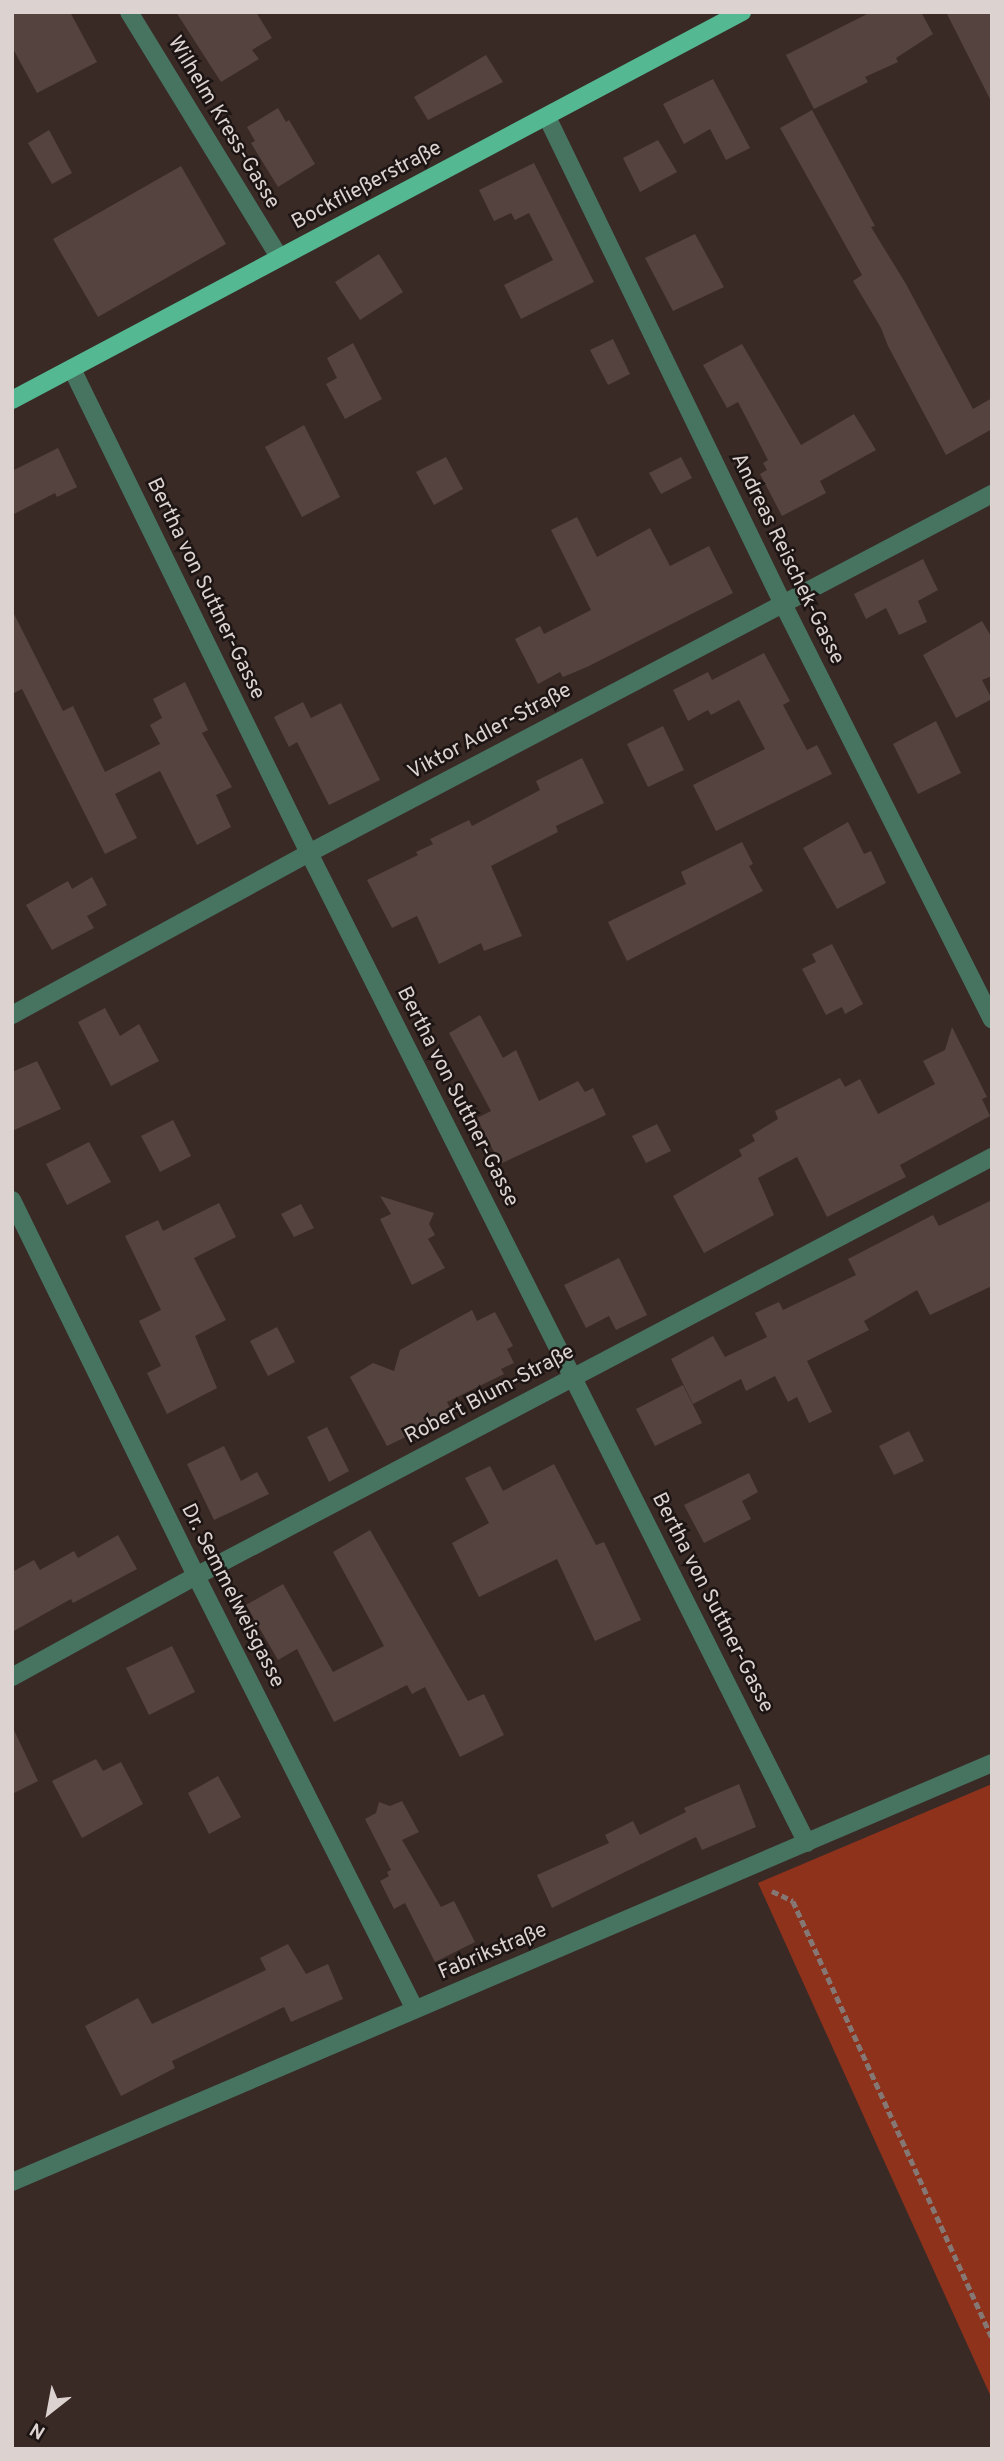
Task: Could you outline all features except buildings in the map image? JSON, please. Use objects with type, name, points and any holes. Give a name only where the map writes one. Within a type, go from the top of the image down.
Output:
[{"type":"main road","name":"Bockfließerstraße","points":[[12,400],[742,12]]},
{"type":"street","name":"Wilhelm Kress-Gasse","points":[[129,12],[279,257]]},
{"type":"street","name":"Andreas Reischek-Gasse","points":[[547,117],[783,604],[992,1019]]},
{"type":"street","name":"Bertha von Suttner-Gasse","points":[[72,369],[309,853],[807,1843]]},
{"type":"street","name":"Viktor Adler-Straße","points":[[12,1015],[309,853],[992,494]]},
{"type":"street","name":"Robert Blum-Straße","points":[[12,1677],[196,1576],[992,1157]]},
{"type":"street","name":"Dr. Semmelweisgasse","points":[[12,1200],[196,1576],[415,2009]]},
{"type":"street","name":"Fabrikstraße","points":[[12,2182],[992,1763]]},
{"type":"path","points":[[772,1891],[793,1901],[992,2337]]},
{"type":"shaded area","points":[[992,1784],[992,2399],[758,1883]]}]
